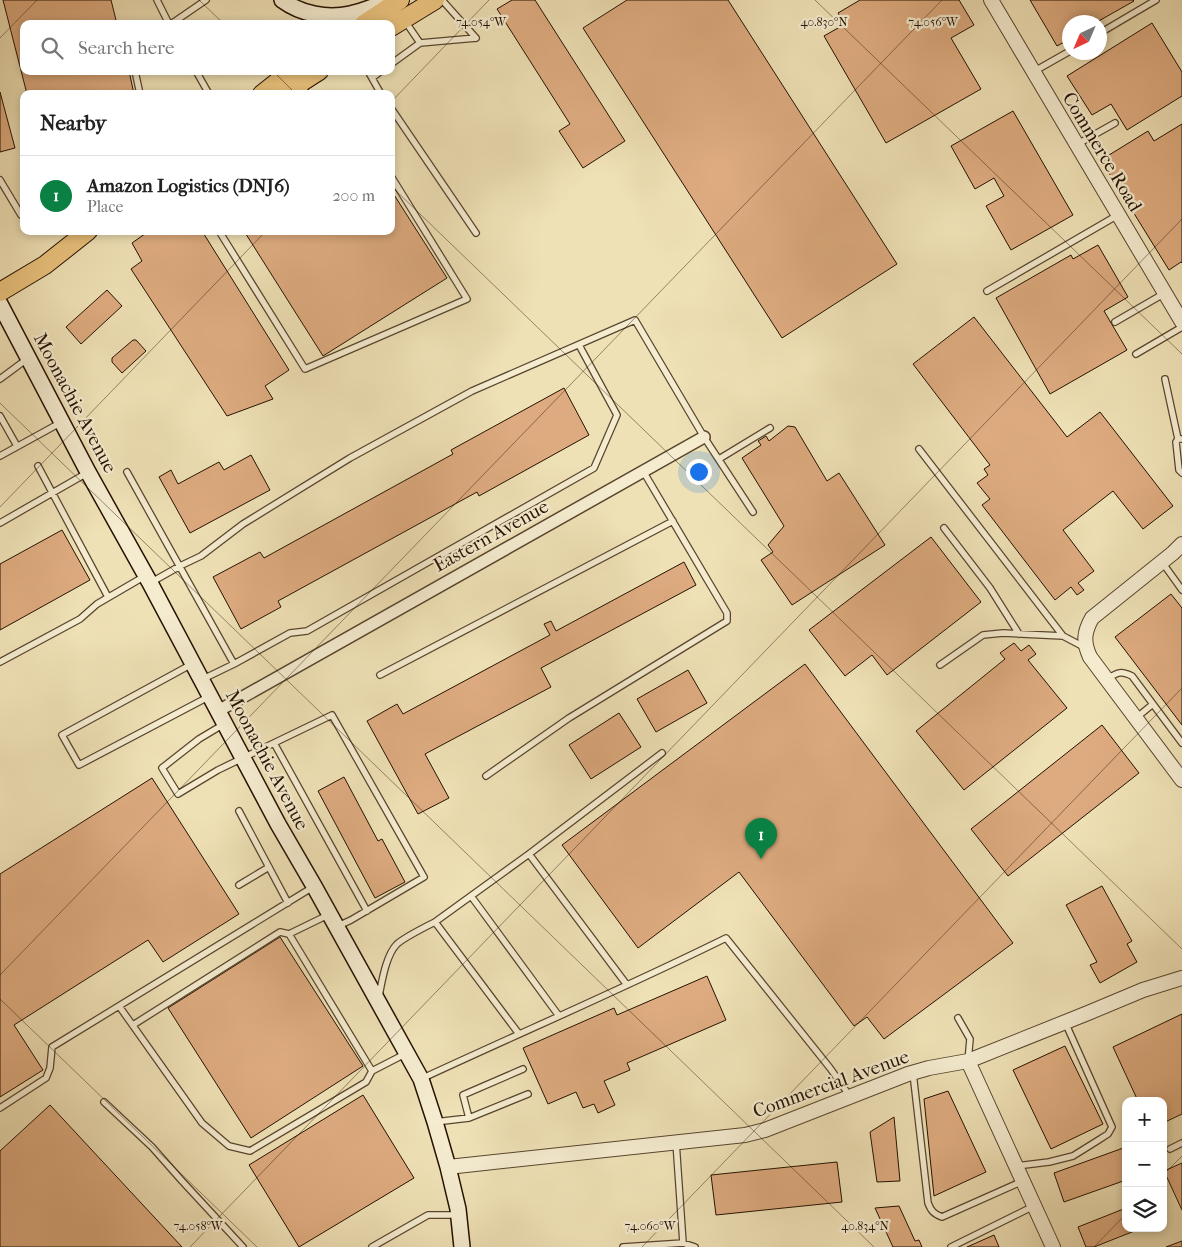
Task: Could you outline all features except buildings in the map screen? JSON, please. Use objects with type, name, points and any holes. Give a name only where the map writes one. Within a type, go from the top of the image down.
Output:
[{"type":"main road","points":[[282,0],[300,10],[316,15],[333,16],[351,14],[391,0]]},
{"type":"main road","points":[[370,20],[400,0]]},
{"type":"main road","points":[[397,23],[435,0]]},
{"type":"main road","points":[[275,90],[299,83],[313,75]]},
{"type":"main road","points":[[0,292],[45,265],[83,235]]},
{"type":"main road","name":"Moonachie Avenue","points":[[0,304],[242,758],[421,1079],[448,1167],[458,1215],[462,1247]]},
{"type":"street","name":"Commerce Road","points":[[990,0],[1181,320]]},
{"type":"street","name":"Eastern Avenue","points":[[221,717],[704,437]]},
{"type":"street","points":[[1181,776],[1090,657],[1086,648],[1085,636],[1092,618],[1182,544]]},
{"type":"street","name":"Commercial Avenue","points":[[448,1167],[745,1135],[765,1130],[913,1073],[968,1061],[1143,990],[1182,978]]},
{"type":"street","points":[[968,1061],[1053,1247]]},
{"type":"lane","points":[[157,0],[168,20]]},
{"type":"lane","points":[[176,20],[206,0]]},
{"type":"lane","points":[[395,61],[420,43],[476,38],[442,0]]},
{"type":"lane","points":[[1107,29],[1156,0]]},
{"type":"lane","points":[[397,23],[420,43]]},
{"type":"lane","points":[[1033,72],[1062,55]]},
{"type":"lane","points":[[136,75],[139,90]]},
{"type":"lane","points":[[198,75],[207,90]]},
{"type":"lane","points":[[370,75],[379,90]]},
{"type":"lane","points":[[372,78],[376,75]]},
{"type":"lane","points":[[395,114],[476,233]]},
{"type":"lane","points":[[1076,145],[1115,123]]},
{"type":"lane","points":[[0,180],[20,213]]},
{"type":"lane","points":[[221,235],[305,369],[467,299],[395,182]]},
{"type":"lane","points":[[987,291],[1118,215]]},
{"type":"lane","points":[[1115,322],[1165,293]]},
{"type":"lane","points":[[0,662],[80,619],[108,597],[201,556],[243,524],[350,458],[472,392],[635,320],[704,437],[753,512]]},
{"type":"lane","points":[[1136,354],[1181,320]]},
{"type":"lane","points":[[201,680],[290,633],[307,631],[594,468],[617,415],[580,344]]},
{"type":"lane","points":[[0,379],[29,358]]},
{"type":"lane","points":[[1165,379],[1180,439],[1176,442],[1179,470],[1182,473]]},
{"type":"lane","points":[[0,416],[18,446]]},
{"type":"lane","points":[[0,456],[62,422]]},
{"type":"lane","points":[[719,459],[770,428]]},
{"type":"lane","points":[[920,449],[1063,636]]},
{"type":"lane","points":[[38,466],[108,597]]},
{"type":"lane","points":[[486,776],[569,718],[728,621],[727,613],[643,471]]},
{"type":"lane","points":[[0,523],[88,472]]},
{"type":"lane","points":[[127,472],[234,664]]},
{"type":"lane","points":[[380,675],[673,521]]},
{"type":"lane","points":[[944,528],[990,588],[1019,634]]},
{"type":"lane","points":[[1162,562],[1182,590]]},
{"type":"lane","points":[[940,665],[983,635],[1003,632],[1063,636],[1086,648]]},
{"type":"lane","points":[[192,664],[62,735],[79,765],[210,696]]},
{"type":"lane","points":[[1107,679],[1118,672],[1124,672],[1132,676],[1182,743]]},
{"type":"lane","points":[[1136,718],[1153,704]]},
{"type":"lane","points":[[133,1026],[280,932],[289,934],[367,911],[424,877],[332,715],[218,770],[178,794],[162,768],[199,739],[221,717]]},
{"type":"lane","points":[[274,743],[367,911]]},
{"type":"lane","points":[[378,1000],[387,962],[393,949],[398,944],[435,922],[471,896],[662,753]]},
{"type":"lane","points":[[239,810],[288,903]]},
{"type":"lane","points":[[529,854],[627,986]]},
{"type":"lane","points":[[239,886],[269,867]]},
{"type":"lane","points":[[0,1108],[46,1078],[50,1068],[52,1047],[314,886]]},
{"type":"lane","points":[[471,896],[558,1016]]},
{"type":"lane","points":[[435,922],[519,1034]]},
{"type":"lane","points":[[289,934],[372,1071]]},
{"type":"lane","points":[[421,1079],[627,986],[726,938],[824,1060],[850,1097]]},
{"type":"lane","points":[[119,1006],[202,1123],[229,1146],[250,1151],[366,1082],[372,1071],[406,1054]]},
{"type":"lane","points":[[958,1018],[970,1039],[968,1061]]},
{"type":"lane","points":[[1016,1166],[1049,1162],[1073,1156],[1108,1134],[1112,1127],[1065,1022]]},
{"type":"lane","points":[[469,1118],[463,1095],[523,1069]]},
{"type":"lane","points":[[913,1073],[930,1210],[942,1217],[1023,1181]]},
{"type":"lane","points":[[435,1122],[469,1118],[528,1094]]},
{"type":"lane","points":[[104,1102],[152,1147],[243,1247]]},
{"type":"lane","points":[[676,1142],[683,1244]]},
{"type":"lane","points":[[1170,1149],[1182,1144]]},
{"type":"lane","points":[[951,1247],[1034,1206]]},
{"type":"lane","points":[[372,1247],[428,1215],[458,1215]]},
{"type":"lane","points":[[623,1247],[683,1244],[695,1247]]},
{"type":"place","name":"Amazon Logistics (DNJ6)","points":[[761,859]]}]
